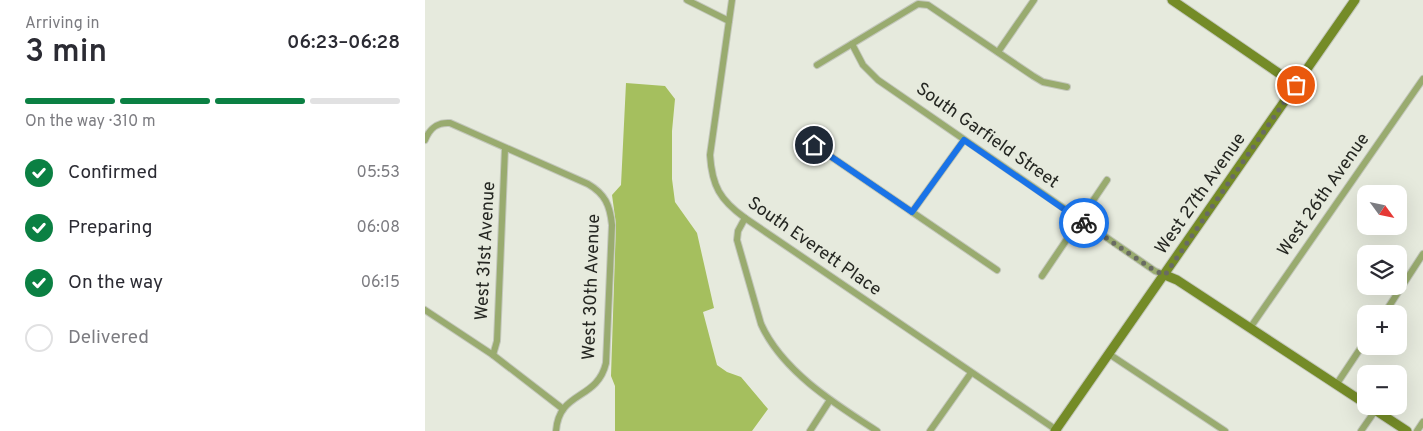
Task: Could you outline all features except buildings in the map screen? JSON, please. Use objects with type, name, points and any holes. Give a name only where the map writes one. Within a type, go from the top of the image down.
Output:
[{"type":"main road","points":[[1172,0],[1296,85]]},
{"type":"main road","name":"West 27th Avenue","points":[[1056,431],[1355,0]]},
{"type":"main road","name":"South Garfield Street","points":[[1165,275],[1177,280],[1357,399]]},
{"type":"main road","name":"South Garfield Street","points":[[1382,415],[1407,431]]},
{"type":"street","points":[[687,0],[729,21]]},
{"type":"street","name":"South Everett Place","points":[[733,0],[710,155],[716,188],[729,207],[1056,431]]},
{"type":"street","points":[[998,52],[1034,0]]},
{"type":"street","points":[[817,65],[917,4],[922,4],[928,5],[1043,82],[1067,88]]},
{"type":"street","name":"South Garfield Street","points":[[852,44],[863,65],[878,80],[1155,271],[1165,275]]},
{"type":"street","name":"West 26th Avenue","points":[[1250,328],[1423,78]]},
{"type":"street","points":[[425,140],[434,126],[450,123],[505,148]]},
{"type":"street","points":[[912,212],[964,140]]},
{"type":"street","points":[[814,145],[997,270]]},
{"type":"street","name":"West 30th Avenue","points":[[505,148],[596,189],[607,200],[611,211],[612,225],[604,371],[596,384],[569,402],[563,409]]},
{"type":"street","name":"West 31st Avenue","points":[[493,355],[497,341],[505,148]]},
{"type":"street","points":[[1042,276],[1107,180]]},
{"type":"street","points":[[745,218],[738,231],[737,240],[761,324],[767,336],[797,371],[830,400],[877,431]]},
{"type":"street","points":[[1390,305],[1423,254]]},
{"type":"street","points":[[425,310],[493,355],[563,409],[557,420],[556,431]]},
{"type":"street","points":[[1109,354],[1225,431]]},
{"type":"street","points":[[1336,385],[1357,354]]},
{"type":"street","points":[[931,431],[971,373]]},
{"type":"street","points":[[810,431],[830,400]]},
{"type":"street","points":[[1361,431],[1367,415]]},
{"type":"street","points":[[1417,431],[1423,422]]},
{"type":"green space","points":[[626,83],[665,86],[675,99],[672,131],[672,179],[675,202],[697,233],[714,308],[703,312],[717,365],[727,372],[741,377],[768,409],[752,431],[615,431],[615,386],[611,376],[616,224],[612,195],[621,185]]},
{"type":"way so far","points":[[1084,223],[1155,271],[1165,275],[1296,85]]},
{"type":"route","points":[[814,145],[912,212],[964,140],[1084,223]]}]
